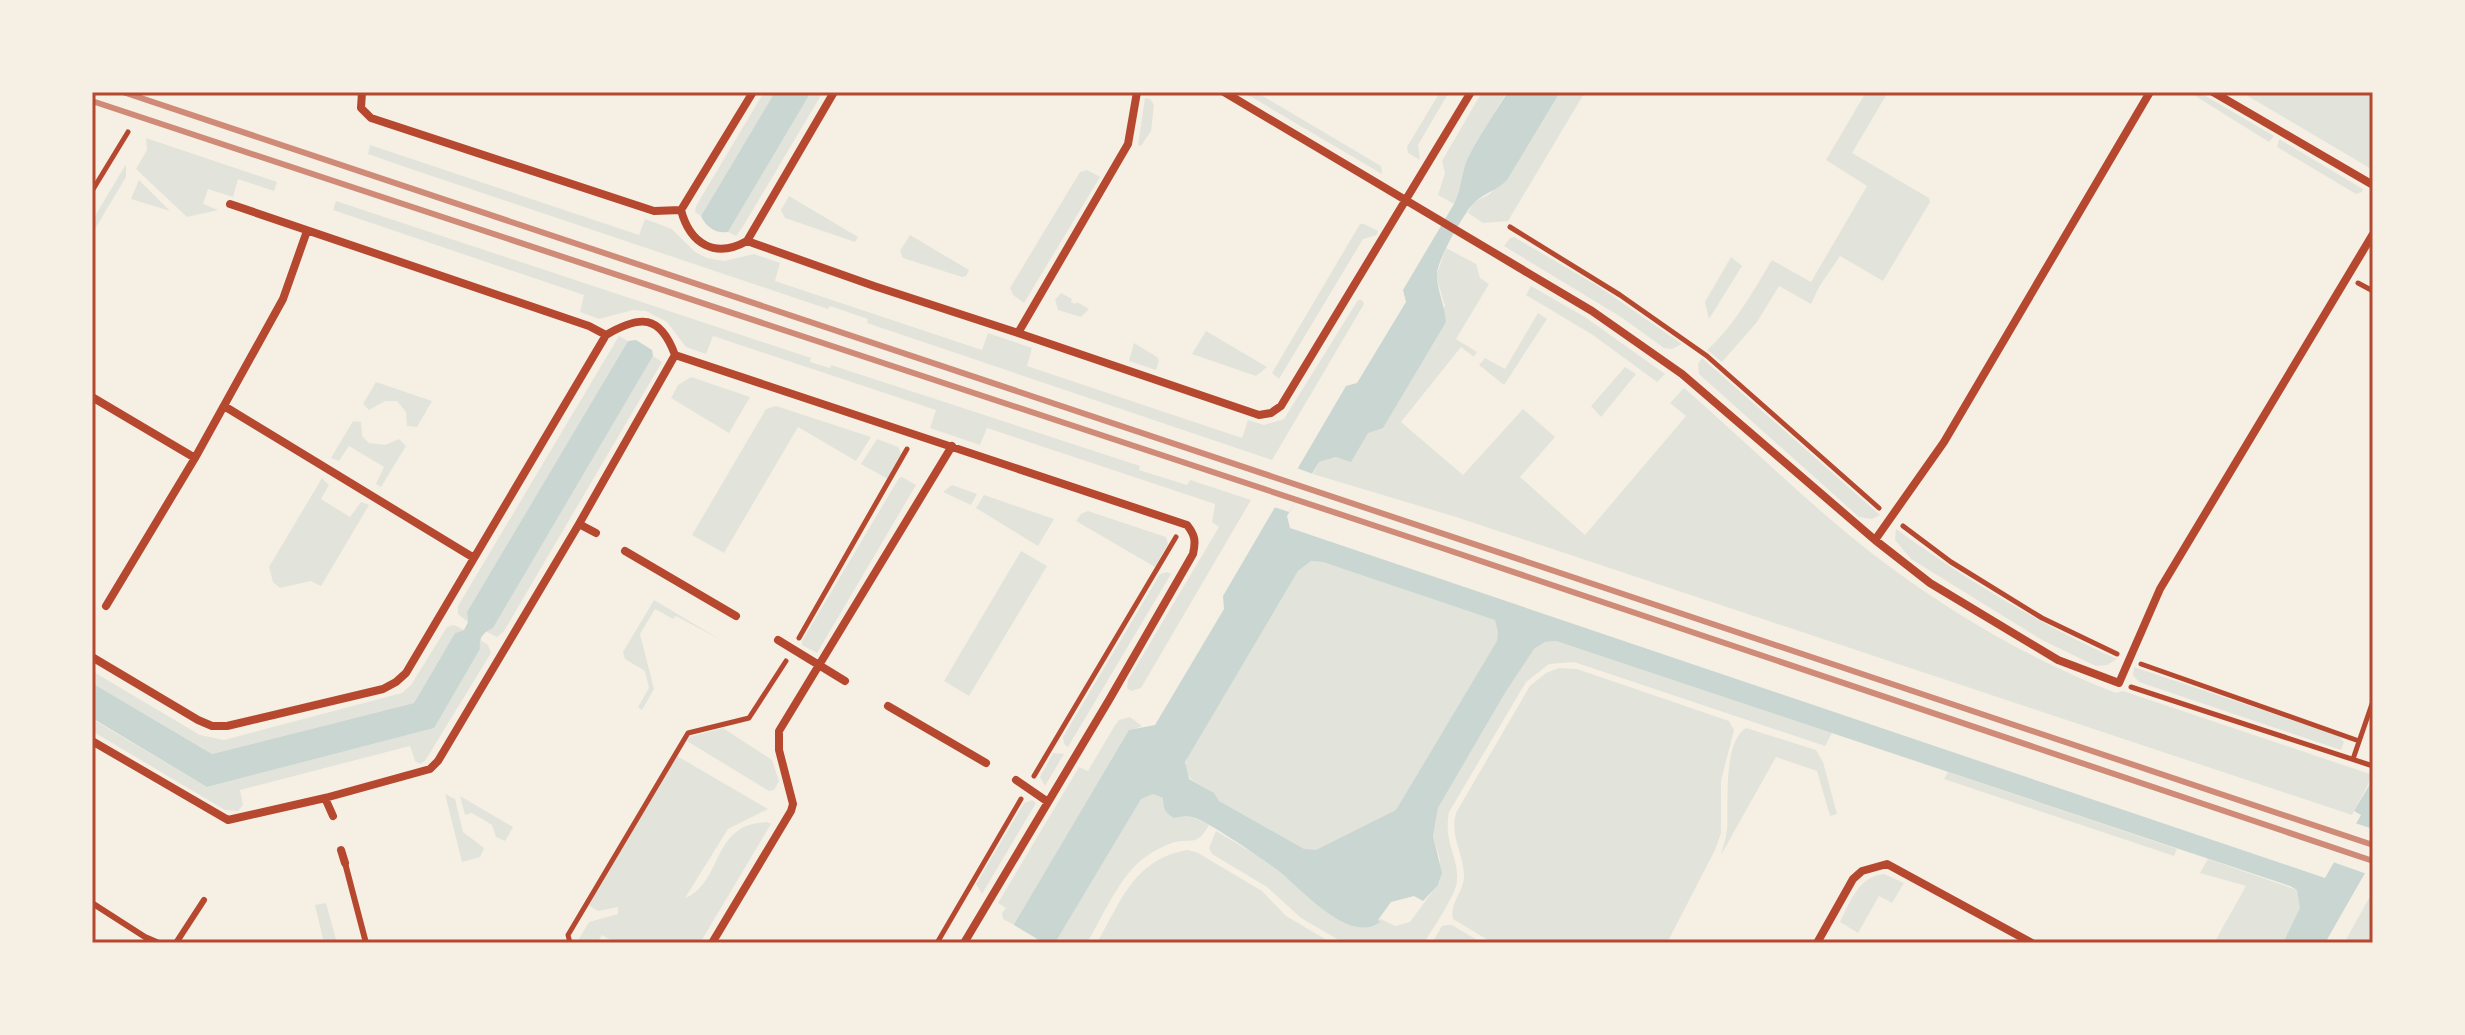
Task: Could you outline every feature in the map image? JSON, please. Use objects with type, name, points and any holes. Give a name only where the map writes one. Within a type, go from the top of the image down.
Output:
[{"type":"street","points":[[362,92],[361,108],[371,118],[654,211],[681,210]]},
{"type":"street","points":[[753,92],[681,210],[685,224],[701,243],[724,250],[747,241],[834,92]]},
{"type":"street","points":[[1018,333],[1128,144],[1137,92]]},
{"type":"street","points":[[1224,92],[1592,311],[1674,368],[1875,540],[1930,583],[2058,660],[2119,683],[2160,589],[2191,534],[2373,234]]},
{"type":"street","points":[[747,241],[1259,415],[1271,413],[1281,406],[1471,92]]},
{"type":"street","points":[[1875,540],[1944,442],[2150,92]]},
{"type":"street","points":[[2213,92],[2373,185]]},
{"type":"street","points":[[230,204],[589,326],[606,335]]},
{"type":"street","points":[[106,606],[195,458],[283,299],[307,231]]},
{"type":"street","points":[[92,657],[212,726],[227,726],[383,689],[396,682],[406,673],[606,335],[628,323],[645,322],[663,331],[675,355],[1185,525],[1193,532],[1196,542],[1193,554],[964,943]]},
{"type":"street","points":[[92,741],[228,820],[424,772],[438,761],[675,355]]},
{"type":"street","points":[[92,397],[195,458]]},
{"type":"street","points":[[224,406],[474,558]]},
{"type":"street","points":[[712,943],[791,811],[793,804],[777,741],[779,731],[952,446]]},
{"type":"street","points":[[579,524],[596,533]]},
{"type":"street","points":[[625,551],[736,616]]},
{"type":"street","points":[[778,640],[845,681]]},
{"type":"street","points":[[888,706],[986,763]]},
{"type":"street","points":[[1016,780],[1048,802]]},
{"type":"street","points":[[325,798],[333,816]]},
{"type":"street","points":[[341,850],[345,863]]},
{"type":"street","points":[[1817,943],[1853,879],[1875,865],[1887,864],[2032,943]]},
{"type":"lane","points":[[345,863],[366,943]]},
{"type":"lane","points":[[176,943],[204,900]]},
{"type":"lane","points":[[92,903],[143,940],[159,943]]},
{"type":"path","points":[[92,191],[128,132]]},
{"type":"path","points":[[1510,227],[1630,302],[1707,356],[1890,518],[1951,562],[2042,618],[2129,660],[2359,741]]},
{"type":"path","points":[[570,943],[568,935],[688,733],[749,718],[793,649],[916,434]]},
{"type":"path","points":[[937,943],[1185,525]]},
{"type":"path","points":[[2119,683],[2373,766]]},
{"type":"path","points":[[2353,759],[2373,701]]},
{"type":"shaded area","points":[[764,92],[775,92],[701,216],[695,212],[696,206]]},
{"type":"shaded area","points":[[775,92],[811,92],[728,232],[716,231],[701,216]]},
{"type":"shaded area","points":[[811,92],[823,92],[742,228],[736,236],[728,232]]},
{"type":"shaded area","points":[[1243,92],[1256,92],[1381,166],[1382,174]]},
{"type":"shaded area","points":[[1440,92],[1449,92],[1418,145],[1420,160],[1408,153],[1407,147]]},
{"type":"shaded area","points":[[1482,92],[1507,92],[1467,161],[1454,204],[1438,195],[1445,173],[1442,161]]},
{"type":"shaded area","points":[[1508,92],[1560,92],[1507,180],[1476,201],[1453,235],[1437,273],[1446,322],[1383,428],[1368,433],[1351,462],[1336,457],[1319,462],[1287,516],[1290,528],[2325,878],[2361,815],[2354,811],[2373,779],[2373,859],[2325,943],[2283,943],[2300,908],[2297,890],[2290,886],[1556,641],[1545,642],[1534,649],[1438,808],[1433,836],[1442,873],[1438,885],[1423,901],[1414,896],[1391,902],[1378,920],[1380,922],[1368,927],[1354,926],[1325,911],[1276,869],[1222,832],[1192,817],[1174,818],[1165,810],[1163,798],[1153,794],[1141,799],[1055,943],[1003,943],[1129,730],[1155,725],[1224,609],[1223,596],[1346,386],[1357,383],[1406,302],[1403,290],[1454,204],[1467,160]],"holes":[[[1311,561],[1323,562],[1495,620],[1498,632],[1497,641],[1396,810],[1316,850],[1304,849],[1219,801],[1214,793],[1189,779],[1185,762],[1298,571]]]},
{"type":"shaded area","points":[[1559,92],[1585,92],[1508,221],[1483,223],[1468,213],[1474,202],[1490,194]]},
{"type":"shaded area","points":[[1866,92],[1888,92],[1852,153],[1929,198],[1930,202],[1883,281],[1840,256],[1811,304],[1779,286],[1757,322],[1722,362],[1707,350],[1735,319],[1772,260],[1811,282],[1867,186],[1826,160]]},
{"type":"shaded area","points":[[2189,92],[2199,92],[2274,136],[2269,142]]},
{"type":"shaded area","points":[[2241,92],[2373,92],[2373,170]]},
{"type":"shaded area","points":[[1145,98],[1154,105],[1151,131],[1141,146],[1138,145]]},
{"type":"shaded area","points":[[146,138],[277,182],[274,191],[238,179],[233,197],[208,189],[203,204],[218,210],[187,217],[136,169],[147,150]]},
{"type":"shaded area","points":[[2279,139],[2363,189],[2362,192],[2356,194],[2277,147]]},
{"type":"shaded area","points":[[370,145],[639,235],[645,219],[672,229],[695,252],[707,258],[724,261],[754,254],[780,263],[775,281],[982,350],[988,333],[1032,348],[1027,366],[1242,438],[1248,420],[1264,425],[1284,419],[1358,300],[1364,304],[1272,460],[867,323],[868,319],[830,306],[828,309],[408,168],[368,154]]},
{"type":"shaded area","points":[[126,164],[126,177],[92,234],[92,221]]},
{"type":"shaded area","points":[[1087,170],[1100,177],[1024,303],[1013,295],[1010,288],[1080,172]]},
{"type":"shaded area","points":[[139,180],[170,211],[131,199]]},
{"type":"shaded area","points":[[789,196],[858,237],[855,242],[785,218],[781,210]]},
{"type":"shaded area","points":[[336,201],[811,358],[810,362],[830,368],[831,365],[1140,466],[1139,470],[1187,485],[1190,480],[1251,500],[1141,688],[1131,691],[1127,688],[1128,680],[1219,527],[1212,522],[1215,504],[987,428],[980,445],[930,428],[936,410],[713,336],[706,354],[686,347],[667,322],[646,311],[633,310],[599,319],[580,312],[584,295],[333,210]]},
{"type":"shaded area","points":[[1360,224],[1378,231],[1377,235],[1363,239],[1279,379],[1272,373]]},
{"type":"shaded area","points":[[910,235],[969,270],[966,276],[903,258],[900,251]]},
{"type":"shaded area","points":[[1514,237],[1598,286],[1682,344],[1672,349],[1664,348],[1621,317],[1504,246]]},
{"type":"shaded area","points":[[1446,248],[1476,264],[1480,278],[1489,284],[1456,339],[1477,352],[1474,357],[1461,347],[1401,422],[1463,475],[1523,409],[1555,437],[1520,477],[1585,535],[1686,416],[1670,403],[1684,388],[1856,541],[1937,600],[1995,635],[2116,693],[2123,691],[2373,775],[2352,815],[1456,517],[1313,474],[1319,462],[1336,457],[1368,433],[1445,306],[1436,276]]},
{"type":"shaded area","points":[[1731,257],[1742,266],[1709,319],[1705,302]]},
{"type":"shaded area","points":[[1531,286],[1585,317],[1665,374],[1657,382],[1593,335],[1526,295]]},
{"type":"shaded area","points":[[1061,293],[1072,299],[1071,302],[1089,309],[1081,317],[1058,310],[1055,300]]},
{"type":"shaded area","points":[[1538,313],[1547,319],[1504,385],[1479,365],[1485,358],[1505,369]]},
{"type":"shaded area","points":[[1206,331],[1267,367],[1256,376],[1192,354]]},
{"type":"shaded area","points":[[619,336],[628,341],[467,612],[468,622],[458,614],[458,606]]},
{"type":"shaded area","points":[[636,340],[652,350],[653,356],[493,628],[482,636],[480,649],[434,728],[207,787],[92,718],[92,683],[212,754],[414,703],[455,633],[464,630],[468,622],[467,612],[628,341]]},
{"type":"shaded area","points":[[1134,343],[1157,357],[1156,370],[1129,361]]},
{"type":"shaded area","points":[[653,356],[662,362],[504,631],[497,637],[485,631],[493,628]]},
{"type":"shaded area","points":[[1702,358],[1880,515],[1872,519],[1859,517],[1699,374],[1698,364]]},
{"type":"shaded area","points":[[1625,367],[1636,374],[1601,417],[1591,406]]},
{"type":"shaded area","points":[[691,377],[750,397],[729,433],[671,398],[678,385]]},
{"type":"shaded area","points":[[376,382],[432,401],[417,427],[407,426],[406,412],[397,401],[385,401],[369,410],[363,404]]},
{"type":"shaded area","points":[[776,406],[871,437],[856,461],[798,427],[724,553],[692,535],[766,409]]},
{"type":"shaded area","points":[[353,421],[361,422],[362,436],[369,443],[385,445],[399,439],[406,446],[381,487],[376,484],[384,467],[349,446],[339,461],[331,458]]},
{"type":"shaded area","points":[[877,439],[898,447],[902,456],[888,479],[861,464]]},
{"type":"shaded area","points":[[322,478],[329,485],[321,499],[350,517],[361,502],[369,505],[321,586],[311,581],[280,588],[273,582],[269,567]]},
{"type":"shaded area","points":[[899,478],[916,485],[817,653],[802,645]]},
{"type":"shaded area","points":[[952,485],[977,494],[971,505],[943,492]]},
{"type":"shaded area","points":[[984,495],[1054,519],[1038,546],[976,508]]},
{"type":"shaded area","points":[[1088,511],[1166,537],[1168,544],[1155,567],[1076,521]]},
{"type":"shaded area","points":[[1896,529],[2003,600],[2117,659],[2107,665],[2096,666],[2042,640],[1911,559],[1895,540]]},
{"type":"shaded area","points":[[1021,551],[1047,566],[969,696],[944,681]]},
{"type":"shaded area","points":[[1311,561],[1323,562],[1497,616],[1507,633],[1395,829],[1328,869],[1219,801],[1214,794],[1194,782],[1186,771],[1189,753],[1298,571]]},
{"type":"shaded area","points":[[1160,574],[1171,574],[1068,747],[1063,737]]},
{"type":"shaded area","points":[[654,600],[721,640],[676,616],[673,619],[655,609],[640,634],[654,689],[642,710],[638,707],[649,688],[645,671],[625,659],[623,652]]},
{"type":"shaded area","points":[[454,625],[464,630],[455,633],[414,703],[212,754],[92,683],[92,671],[200,735],[224,740],[402,693],[411,685],[447,627]]},
{"type":"shaded area","points":[[480,640],[488,645],[491,653],[425,761],[420,764],[415,761],[410,746],[240,790],[243,805],[238,811],[225,810],[92,731],[92,719],[207,787],[433,728],[480,649]]},
{"type":"shaded area","points":[[1556,641],[1832,733],[1825,746],[1574,662],[1549,664],[1526,682],[1449,812],[1448,833],[1456,864],[1456,887],[1424,943],[1344,943],[1301,918],[1267,887],[1212,854],[1209,848],[1216,831],[1265,861],[1334,916],[1356,926],[1381,919],[1395,926],[1410,922],[1440,881],[1440,860],[1433,836],[1438,808],[1534,649],[1545,642]]},
{"type":"shaded area","points":[[2134,667],[2339,736],[2344,742],[2341,750],[2139,682],[2133,675]]},
{"type":"shaded area","points":[[1559,668],[1577,669],[1729,721],[1734,730],[1721,781],[1721,833],[1667,943],[1493,943],[1453,919],[1453,908],[1464,876],[1454,828],[1457,811],[1530,686],[1546,673]]},
{"type":"shaded area","points":[[1130,717],[1142,726],[1129,731],[1014,925],[1003,919],[1002,913],[1006,908],[998,903],[1079,767],[1088,771],[1115,725],[1119,720]]},
{"type":"shaded area","points":[[723,728],[772,760],[779,781],[774,790],[769,791],[687,741],[689,737]]},
{"type":"shaded area","points":[[1746,728],[1816,750],[1823,762],[1837,814],[1830,816],[1817,771],[1776,757],[1721,855],[1727,830],[1730,760],[1738,736]]},
{"type":"shaded area","points":[[1053,753],[1064,754],[1045,786],[1040,777]]},
{"type":"shaded area","points":[[677,756],[768,809],[728,829],[685,898],[703,884],[733,835],[751,825],[771,824],[700,943],[616,943],[602,935],[597,943],[577,942],[589,922],[618,914],[618,907],[598,911],[589,905]]},
{"type":"shaded area","points":[[1948,772],[2177,849],[2174,856],[1944,779]]},
{"type":"shaded area","points":[[445,794],[455,799],[463,832],[484,848],[480,857],[462,862]]},
{"type":"shaded area","points":[[1153,794],[1163,798],[1163,805],[1174,818],[1190,816],[1209,825],[1201,837],[1168,844],[1139,862],[1117,890],[1087,943],[1055,943],[1141,798]]},
{"type":"shaded area","points":[[460,796],[513,827],[505,841],[496,837],[492,825],[472,813],[465,815]]},
{"type":"shaded area","points":[[1032,800],[1036,803],[982,894],[976,884],[1024,803]]},
{"type":"shaded area","points":[[1188,850],[1262,891],[1286,916],[1332,943],[1097,943],[1122,897],[1142,872],[1155,862]]},
{"type":"shaded area","points":[[2208,859],[2297,890],[2301,908],[2283,943],[2247,943],[2240,940],[2214,943],[2246,886],[2200,873]]},
{"type":"shaded area","points":[[1884,874],[1904,883],[1892,903],[1879,896],[1858,933],[1840,922],[1862,885]]},
{"type":"shaded area","points":[[2372,893],[2373,943],[2344,943]]},
{"type":"shaded area","points":[[326,903],[337,943],[324,943],[315,905]]},
{"type":"shaded area","points":[[1452,925],[1482,943],[1432,943],[1442,926]]},
{"type":"pier","points":[[1294,467],[1313,474],[1289,512],[1271,506]]},
{"type":"pier","points":[[2352,822],[2373,829],[2373,866],[2367,874],[2330,861]]},
{"type":"pier","points":[[1010,923],[1014,925],[1044,943],[999,943]]},
{"type":"railway","points":[[123,92],[2373,845]]},
{"type":"railway","points":[[92,101],[1442,548],[2373,861]]}]
